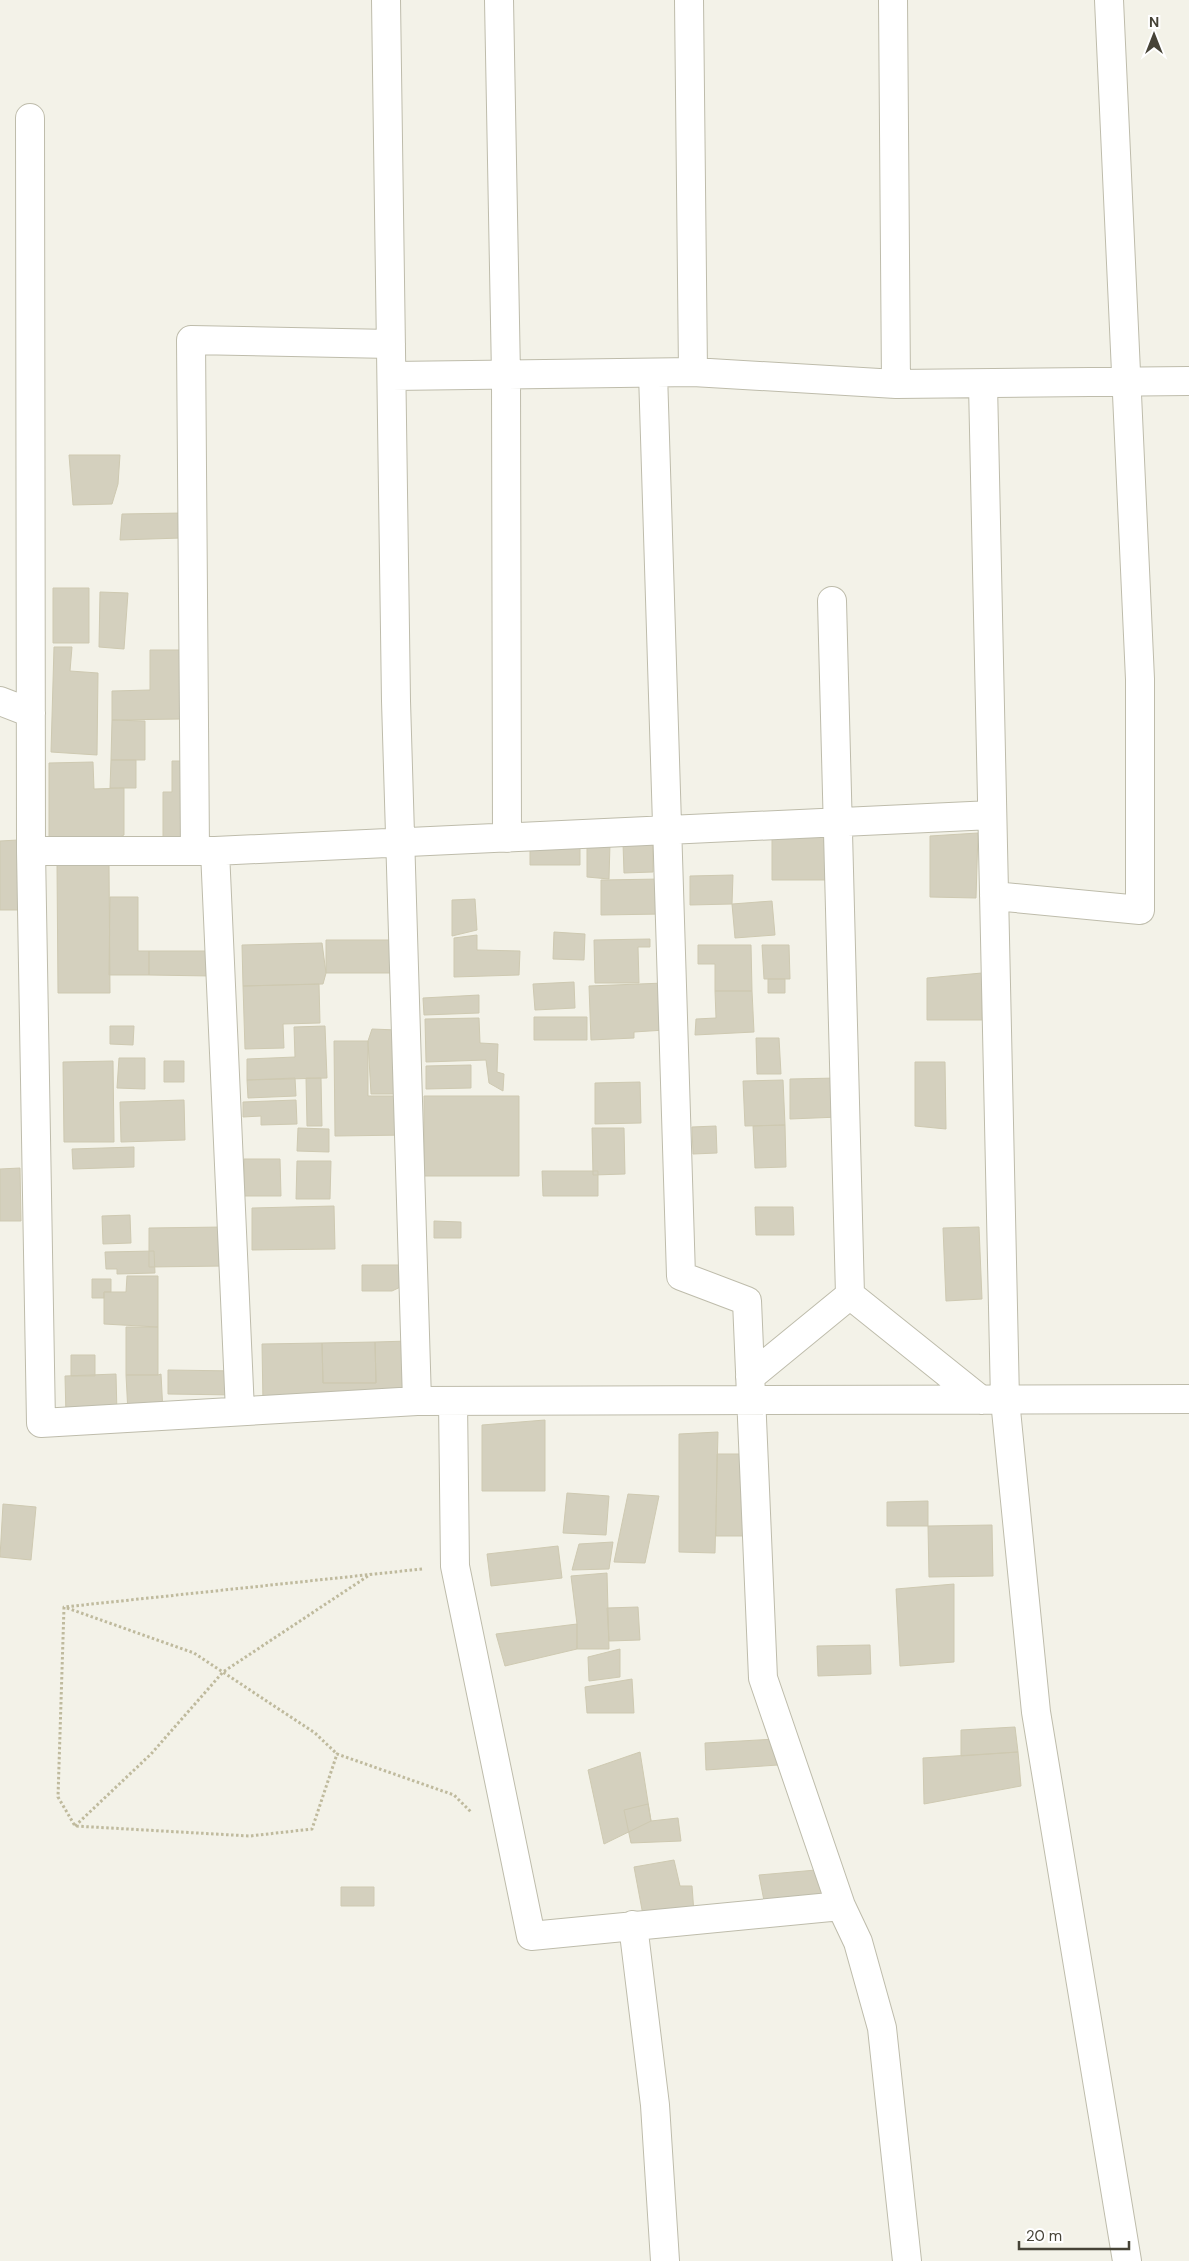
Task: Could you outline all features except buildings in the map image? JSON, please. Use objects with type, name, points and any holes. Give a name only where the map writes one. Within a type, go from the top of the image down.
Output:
[{"type":"street","points":[[386,0],[401,843],[417,1401]]},
{"type":"street","points":[[499,0],[506,374],[507,838]]},
{"type":"street","points":[[689,0],[693,372]]},
{"type":"street","points":[[893,0],[896,384]]},
{"type":"street","points":[[994,896],[1140,910],[1140,679],[1109,0]]},
{"type":"street","points":[[30,118],[31,851],[42,1423],[417,1401],[751,1389],[993,1400],[1189,1400]]},
{"type":"street","points":[[240,1411],[205,851],[191,340],[391,344]]},
{"type":"street","points":[[392,376],[693,372],[896,384],[1189,381]]},
{"type":"street","points":[[652,373],[681,1276],[747,1301],[763,1678],[841,1906],[858,1942],[882,2028],[907,2261]]},
{"type":"street","points":[[983,384],[994,896],[993,1400],[1036,1712],[1127,2261]]},
{"type":"street","points":[[751,1389],[850,1295],[836,823],[832,601]]},
{"type":"street","points":[[0,701],[31,713]]},
{"type":"street","points":[[31,851],[205,851],[992,816]]},
{"type":"street","points":[[850,1295],[993,1400]]},
{"type":"street","points":[[453,1401],[455,1566],[531,1936],[841,1906]]},
{"type":"street","points":[[633,1925],[655,2105],[665,2261]]},
{"type":"path","points":[[64,1607],[455,1566]]},
{"type":"path","points":[[75,1826],[151,1754],[223,1672],[372,1574]]},
{"type":"path","points":[[64,1607],[194,1653],[315,1733],[337,1754],[454,1795],[474,1815]]},
{"type":"path","points":[[64,1607],[58,1797],[75,1826]]},
{"type":"path","points":[[75,1826],[250,1836],[312,1829],[337,1754]]}]
